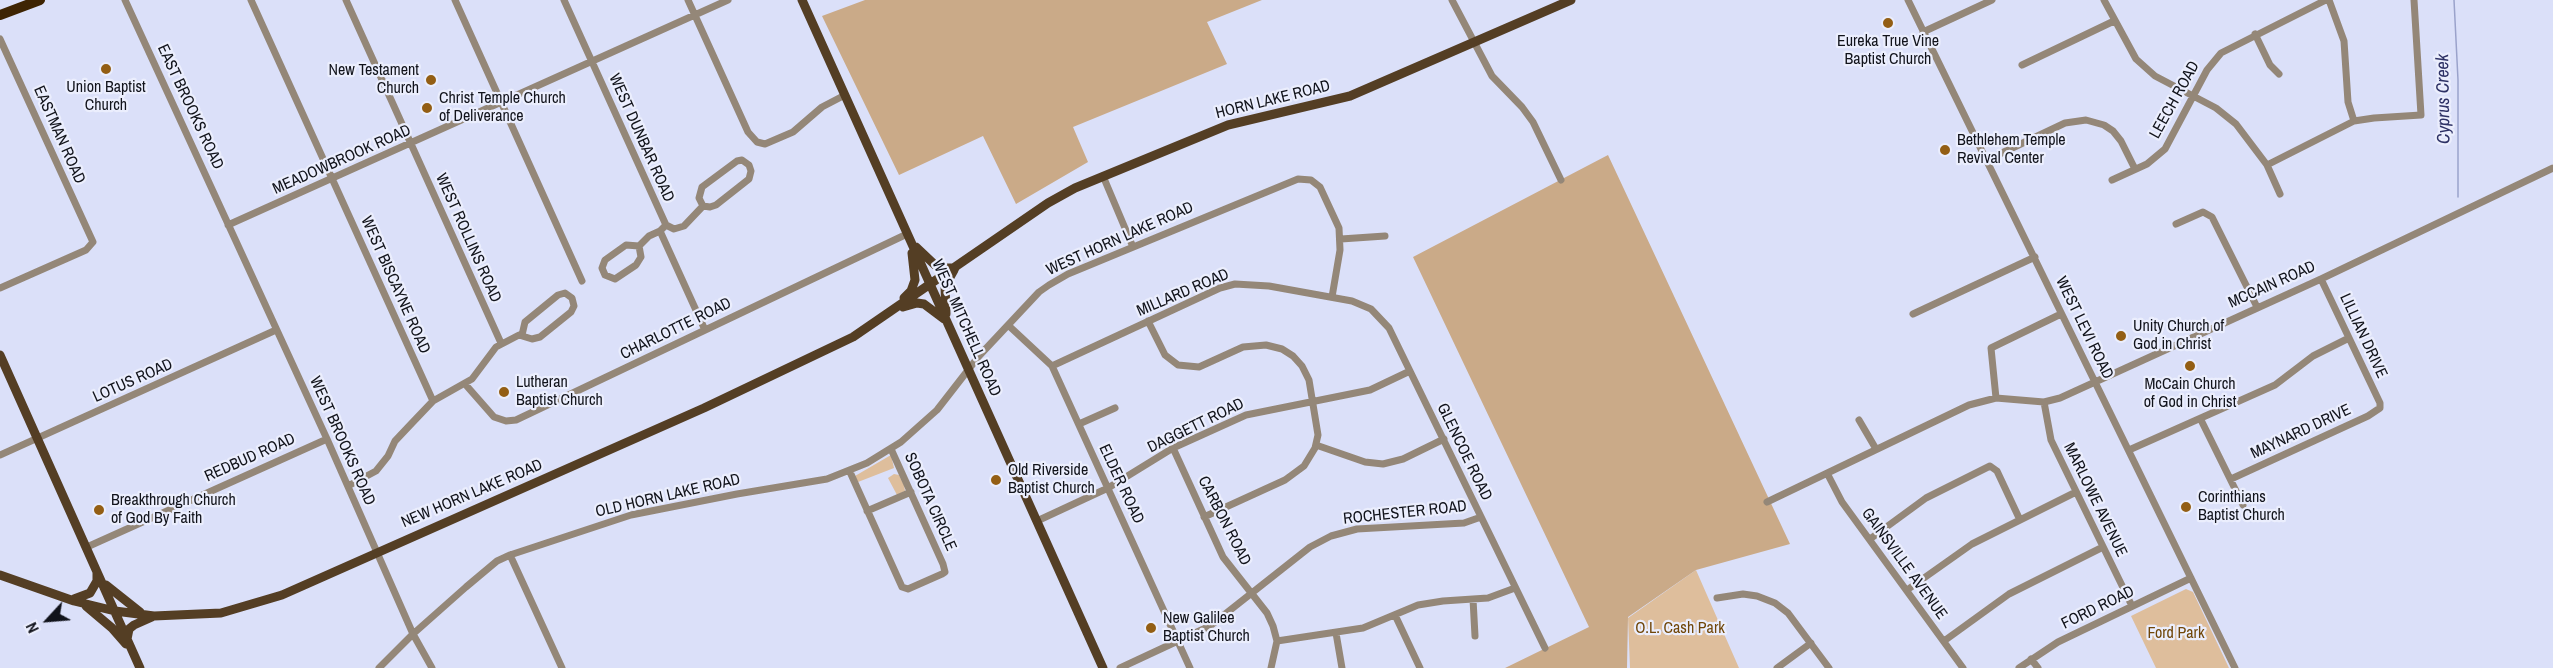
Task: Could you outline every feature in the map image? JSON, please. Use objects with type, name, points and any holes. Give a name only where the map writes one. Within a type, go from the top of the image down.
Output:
[{"type":"highway","points":[[0,15],[40,0]]},
{"type":"main road","name":"WEST MITCHELL ROAD","points":[[802,0],[1103,668]]},
{"type":"main road","name":"HORN LAKE ROAD","points":[[930,285],[1048,202],[1103,176],[1227,125],[1350,96],[1571,0]]},
{"type":"main road","points":[[909,238],[935,265],[955,268],[944,289],[947,322]]},
{"type":"main road","points":[[892,310],[911,291],[914,284],[909,238]]},
{"type":"main road","name":"NEW HORN LAKE ROAD","points":[[0,575],[82,603],[149,616],[221,613],[251,605],[282,595],[774,375],[853,337],[930,285]]},
{"type":"main road","points":[[892,310],[920,303],[934,310],[947,322]]},
{"type":"main road","points":[[0,355],[140,668]]},
{"type":"main road","points":[[72,600],[90,593],[96,581],[97,569]]},
{"type":"main road","points":[[101,580],[123,600],[149,616],[129,629],[127,639]]},
{"type":"main road","points":[[82,603],[112,628],[134,654]]},
{"type":"street","name":"EAST BROOKS ROAD","points":[[125,0],[228,225]]},
{"type":"street","name":"WEST BISCAYNE ROAD","points":[[251,0],[433,401]]},
{"type":"street","name":"WEST ROLLINS ROAD","points":[[346,0],[501,343]]},
{"type":"street","points":[[455,0],[582,281]]},
{"type":"street","name":"WEST DUNBAR ROAD","points":[[564,0],[666,225]]},
{"type":"street","points":[[688,0],[748,132],[757,142],[765,144],[790,134],[822,107],[845,95]]},
{"type":"street","name":"MEADOWBROOK ROAD","points":[[228,225],[728,0]]},
{"type":"street","points":[[1452,0],[1495,81],[1528,114],[1561,180]]},
{"type":"street","name":"WEST LEVI ROAD","points":[[1908,0],[2235,668]]},
{"type":"street","points":[[1923,32],[1992,0]]},
{"type":"street","points":[[2104,0],[2129,50],[2145,68],[2155,76],[2216,108],[2236,124],[2267,165],[2280,194]]},
{"type":"street","points":[[2328,0],[2344,42],[2348,102],[2354,122]]},
{"type":"street","name":"LEECH ROAD","points":[[2112,180],[2154,159],[2165,149],[2207,70],[2217,56],[2232,45],[2328,0]]},
{"type":"street","points":[[2267,165],[2354,122],[2374,118],[2421,115],[2414,0]]},
{"type":"street","points":[[2022,65],[2114,21]]},
{"type":"street","points":[[2255,34],[2270,65],[2279,74]]},
{"type":"street","name":"EASTMAN ROAD","points":[[0,39],[93,242],[86,250],[0,288]]},
{"type":"street","points":[[1987,160],[2065,123],[2086,120],[2104,125],[2113,131],[2121,141],[2135,169]]},
{"type":"street","points":[[639,246],[647,237],[660,231],[666,225],[674,229],[684,226],[703,207],[714,206],[749,179],[751,171],[747,163],[736,161],[702,187],[699,198],[703,207]]},
{"type":"street","name":"MCCAIN ROAD","points":[[1767,502],[1969,405],[1996,398],[2044,402],[2061,398],[2321,279],[2553,168]]},
{"type":"street","points":[[1103,176],[1133,247]]},
{"type":"street","name":"WEST HORN LAKE ROAD","points":[[968,369],[1008,324],[1048,285],[1294,180],[1311,180],[1320,186],[1336,220],[1341,239]]},
{"type":"street","points":[[2176,224],[2203,212],[2212,217],[2257,307]]},
{"type":"street","name":"WEST BROOKS ROAD","points":[[228,225],[327,439],[376,553],[432,668]]},
{"type":"street","points":[[660,231],[705,330]]},
{"type":"street","points":[[1332,297],[1341,239],[1385,236]]},
{"type":"street","name":"CHARLOTTE ROAD","points":[[465,384],[491,415],[502,421],[512,421],[705,330],[909,238]]},
{"type":"street","points":[[626,245],[639,246],[641,256],[636,265],[615,279],[605,275],[602,268],[605,260],[626,245]]},
{"type":"street","points":[[1913,314],[2035,257]]},
{"type":"street","name":"LILLIAN DRIVE","points":[[2321,279],[2380,406]]},
{"type":"street","name":"MILLARD ROAD","points":[[1052,366],[1222,287],[1242,283],[1332,297]]},
{"type":"street","points":[[348,486],[376,471],[395,441],[433,401],[465,384],[478,372],[493,350],[501,343],[522,335],[532,339],[540,337],[571,312],[574,306],[572,298],[565,293],[558,295],[525,322],[522,335]]},
{"type":"street","name":"GLENCOE ROAD","points":[[1332,297],[1364,304],[1378,313],[1389,328],[1545,648]]},
{"type":"street","points":[[1996,398],[1990,348],[2061,314]]},
{"type":"street","points":[[1148,321],[1164,355],[1182,367],[1198,367],[1251,345],[1266,345],[1282,349],[1296,359],[1309,380],[1318,425],[1316,445],[1304,466],[1290,477],[1204,517]]},
{"type":"street","name":"ELDER ROAD","points":[[1008,324],[1052,366],[1190,668]]},
{"type":"street","name":"LOTUS ROAD","points":[[0,455],[276,330]]},
{"type":"street","points":[[2129,450],[2280,383],[2316,354],[2349,338]]},
{"type":"street","name":"OLD HORN LAKE ROAD","points":[[379,668],[413,633],[491,566],[510,555],[631,515],[827,479],[850,472],[891,449],[942,405],[968,369]]},
{"type":"street","name":"DAGGETT ROAD","points":[[1037,521],[1108,488],[1173,448],[1246,415],[1370,390],[1410,371]]},
{"type":"street","name":"MARLOWE AVENUE","points":[[2044,402],[2050,437],[2132,606]]},
{"type":"street","name":"MAYNARD DRIVE","points":[[2230,479],[2368,416],[2380,406]]},
{"type":"street","points":[[1079,424],[1115,408]]},
{"type":"street","points":[[1859,420],[1876,449]]},
{"type":"street","points":[[2201,420],[2243,505]]},
{"type":"street","name":"REDBUD ROAD","points":[[87,547],[327,439]]},
{"type":"street","points":[[1316,445],[1365,462],[1383,464],[1403,459],[1443,440]]},
{"type":"street","name":"CARBON ROAD","points":[[1173,448],[1226,561],[1269,617],[1277,641]]},
{"type":"street","name":"SOBOTA CIRCLE","points":[[850,472],[902,588],[908,589],[945,572],[891,449]]},
{"type":"street","points":[[1870,539],[1926,498],[1990,466],[1996,471],[2020,519]]},
{"type":"street","name":"GAINSVILLE AVENUE","points":[[1827,473],[1839,498],[1963,668]]},
{"type":"street","points":[[867,511],[911,492]]},
{"type":"street","points":[[1907,590],[1972,544],[2076,492]]},
{"type":"street","name":"ROCHESTER ROAD","points":[[1120,668],[1210,626],[1310,547],[1337,534],[1361,528],[1464,523],[1481,517]]},
{"type":"street","points":[[1944,641],[2009,594],[2103,547]]},
{"type":"street","points":[[510,555],[562,668]]},
{"type":"street","name":"FORD ROAD","points":[[2019,668],[2058,642],[2191,578]]},
{"type":"street","points":[[1271,668],[1277,641],[1368,627],[1428,603],[1493,597],[1515,588]]},
{"type":"street","points":[[1717,598],[1743,594],[1772,601],[1788,614],[1829,668]]},
{"type":"street","points":[[1473,599],[1475,636]]},
{"type":"street","points":[[1395,615],[1420,668]]},
{"type":"street","points":[[1336,633],[1342,668]]},
{"type":"street","points":[[1777,668],[1810,643]]},
{"type":"street","points":[[2031,659],[2038,668]]},
{"type":"green space","points":[[891,455],[894,468],[858,482],[855,476]]},
{"type":"green space","points":[[894,474],[899,475],[905,491],[897,495],[888,478]]},
{"type":"green space","name":"O.L. Cash Park","points":[[1696,570],[1739,668],[1630,668],[1628,618]]},
{"type":"green space","name":"Ford Park","points":[[2186,589],[2193,592],[2229,668],[2156,668],[2131,616]]},
{"type":"shaded area","points":[[865,0],[1262,0],[1207,22],[1227,64],[1073,127],[1088,162],[1016,204],[983,136],[899,175],[822,16]]},
{"type":"shaded area","points":[[1608,155],[1790,544],[1696,570],[1628,617],[1627,668],[1505,668],[1589,627],[1413,257]]},
{"type":"waterway","name":"Cyprus Creek","points":[[2454,0],[2458,80],[2458,197]]},
{"type":"waterway","points":[[1653,631],[1661,631]]},
{"type":"waterway","points":[[1668,631],[1699,631]]},
{"type":"place","name":"Eureka True Vine Baptist Church","points":[[1888,23]]},
{"type":"place","name":"Union Baptist Church","points":[[106,69]]},
{"type":"place","name":"New Testament Church","points":[[431,80]]},
{"type":"place","name":"Christ Temple Church of Deliverance","points":[[427,108]]},
{"type":"place","name":"Bethlehem Temple Revival Center","points":[[1945,150]]},
{"type":"place","name":"Unity Church of God in Christ","points":[[2121,336]]},
{"type":"place","name":"McCain Church of God in Christ","points":[[2190,366]]},
{"type":"place","name":"Lutheran Baptist Church","points":[[504,392]]},
{"type":"place","name":"Old Riverside Baptist Church","points":[[996,480]]},
{"type":"place","name":"Corinthians Baptist Church","points":[[2186,507]]},
{"type":"place","name":"Breakthrough Church of God By Faith","points":[[99,510]]},
{"type":"place","name":"New Galilee Baptist Church","points":[[1151,628]]}]
